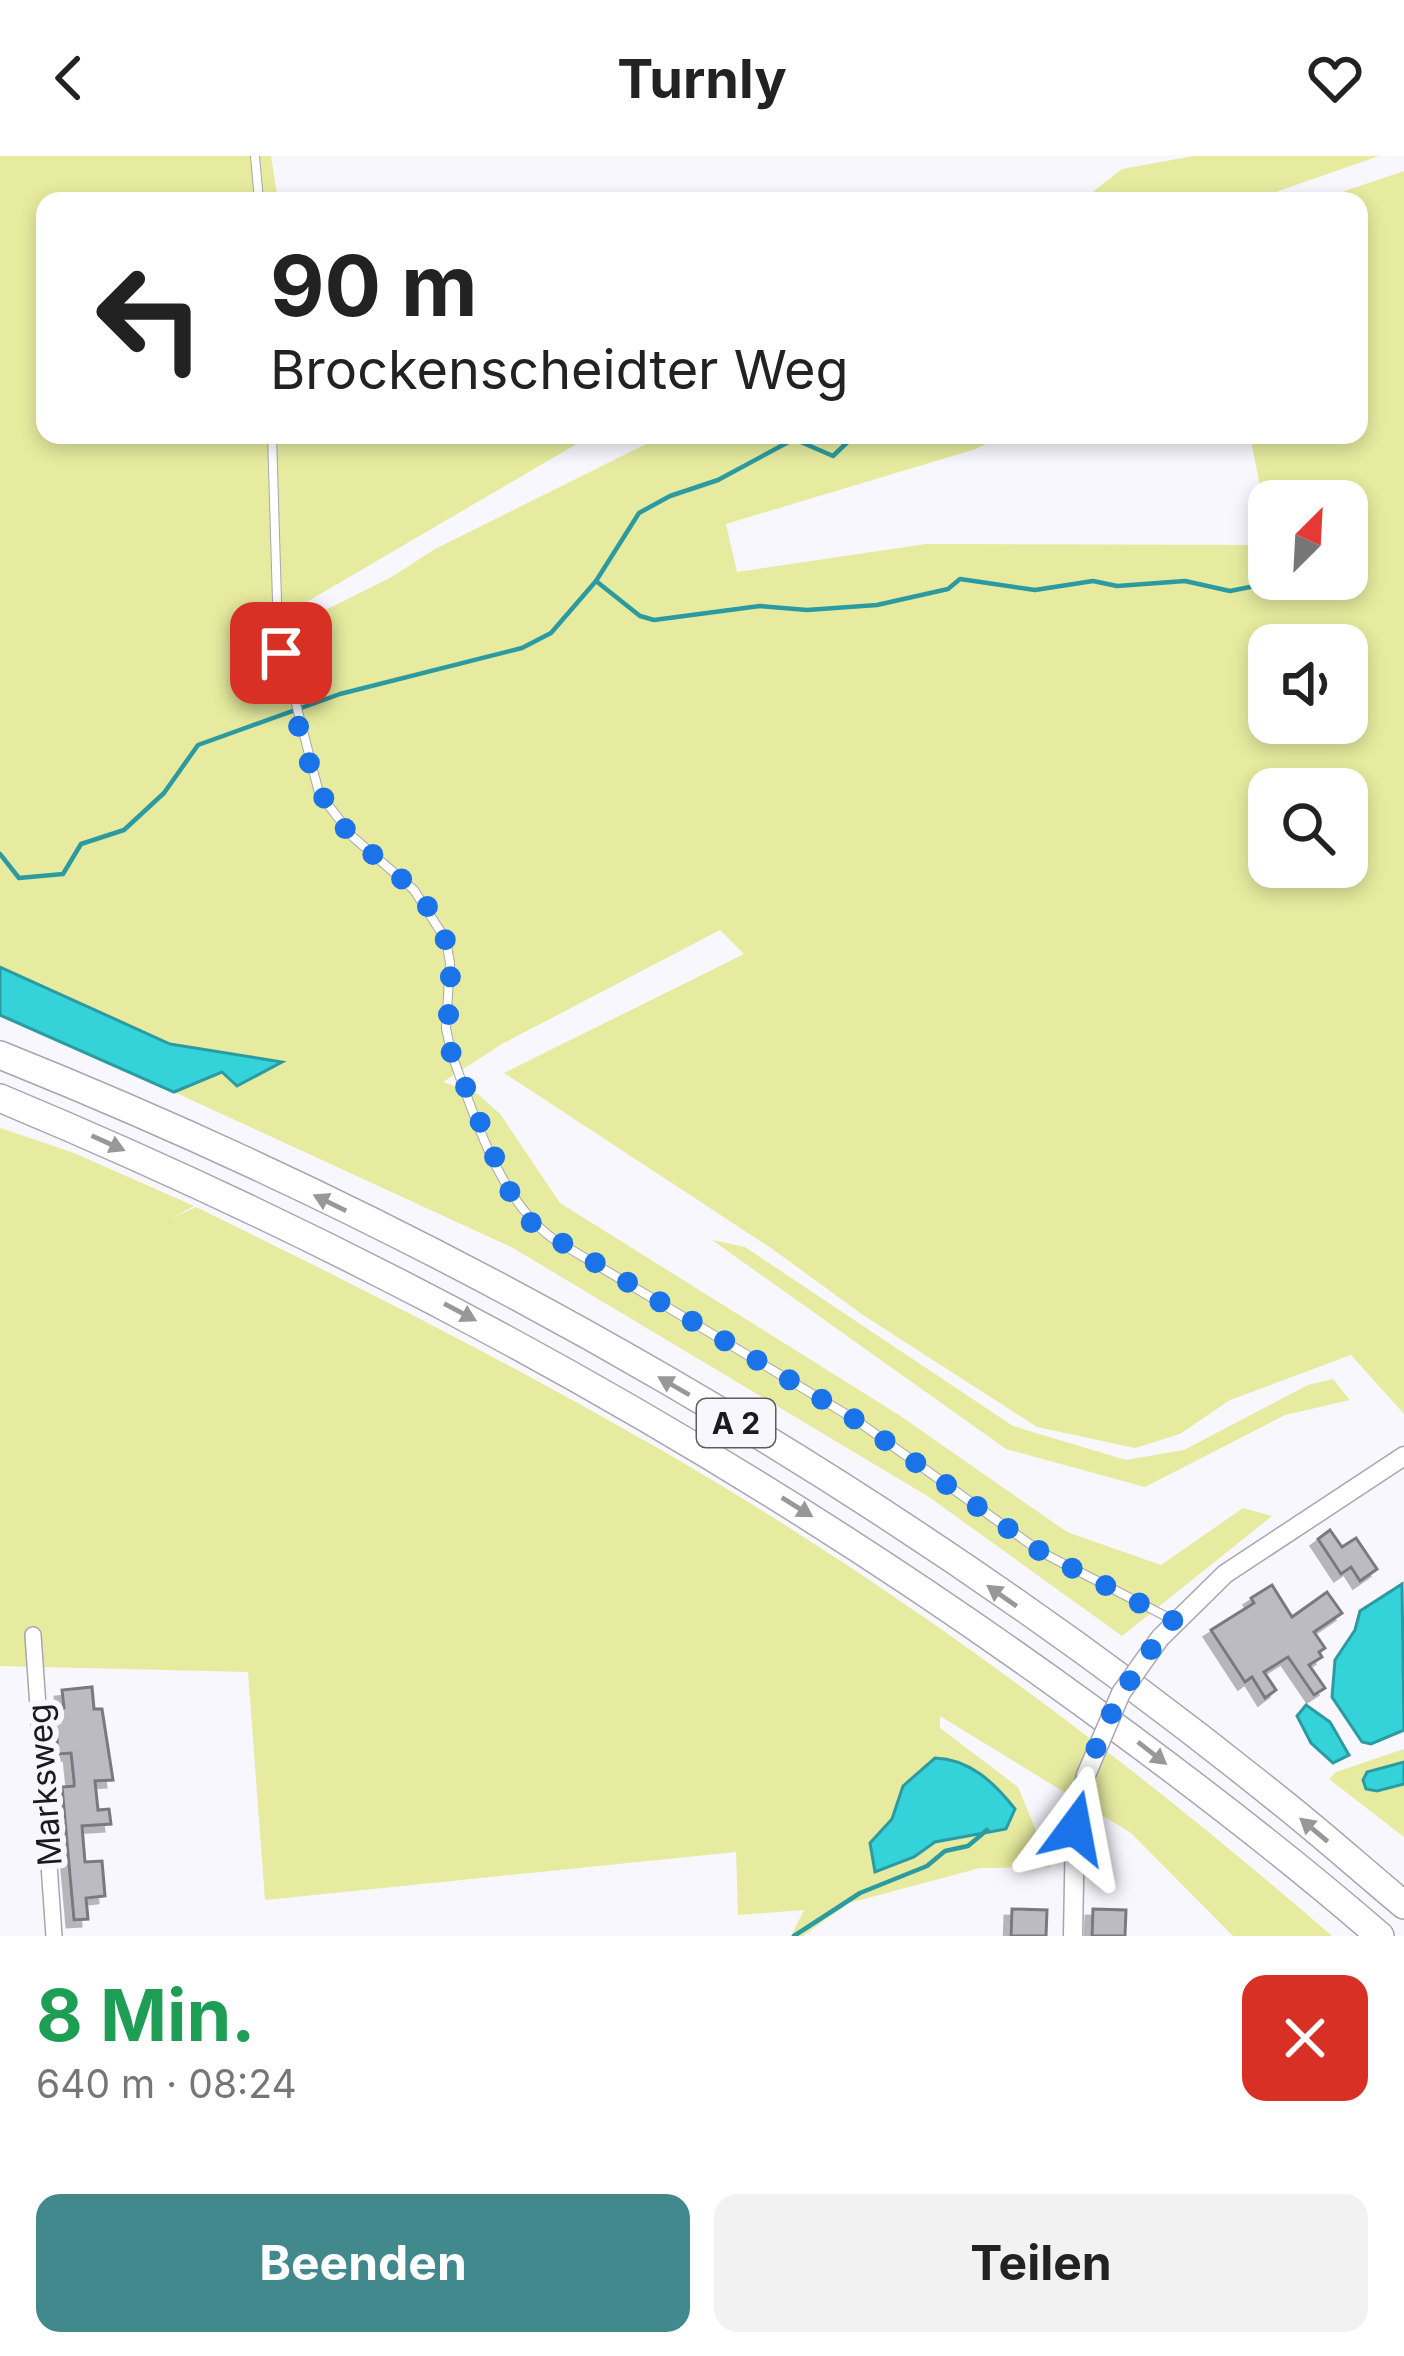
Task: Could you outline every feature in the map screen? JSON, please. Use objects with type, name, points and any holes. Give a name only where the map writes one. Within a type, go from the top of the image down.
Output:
[{"type":"highway","name":"A 2","points":[[0,1054],[360,1217],[566,1324],[716,1411],[900,1526],[1034,1618],[1280,1800],[1404,1905]]},
{"type":"highway","name":"A 2","points":[[0,1098],[221,1194],[363,1263],[673,1431],[886,1564],[1041,1672],[1246,1826],[1380,1936]]},
{"type":"street","points":[[1073,1936],[1075,1828],[1087,1774],[1121,1693],[1174,1621],[1225,1574],[1404,1456]]},
{"type":"street","name":"Marksweg","points":[[33,1634],[54,1936]]},
{"type":"lane","points":[[255,156],[258,192]]},
{"type":"lane","points":[[272,444],[278,634],[319,793],[353,837],[414,890],[446,940],[451,963],[446,1028],[451,1052],[507,1187],[528,1220],[856,1420],[1041,1552],[1174,1621]]},
{"type":"green space","points":[[0,156],[271,156],[277,192],[36,192],[36,444],[577,444],[298,607],[291,627],[646,444],[986,444],[726,524],[737,572],[926,544],[1248,545],[1248,600],[1368,600],[1368,480],[1259,480],[1252,444],[1368,444],[1368,192],[1342,192],[1404,171],[1404,1414],[1351,1355],[1230,1400],[1180,1434],[1135,1448],[1037,1427],[504,1073],[744,954],[720,930],[502,1044],[443,1082],[478,1094],[501,1115],[560,1203],[899,1415],[1067,1532],[1161,1565],[1243,1508],[1272,1516],[1122,1636],[929,1497],[513,1248],[174,1092],[222,1072],[280,1061],[171,1044],[0,967]]},
{"type":"green space","points":[[1194,156],[1379,156],[1276,192],[1093,192],[1122,169]]},
{"type":"green space","points":[[0,1128],[74,1153],[194,1206],[172,1218],[196,1207],[313,1264],[543,1384],[746,1500],[1006,1675],[1172,1802],[1332,1936],[1233,1936],[1131,1833],[940,1716],[940,1728],[1018,1787],[1051,1867],[980,1868],[849,1903],[803,1936],[791,1936],[804,1910],[738,1915],[736,1852],[265,1900],[248,1672],[0,1666]]},
{"type":"green space","points":[[712,1240],[745,1247],[1013,1426],[1126,1460],[1184,1450],[1308,1385],[1333,1379],[1350,1400],[1285,1415],[1145,1487],[1006,1449]]},
{"type":"green space","points":[[1404,1749],[1404,1837],[1329,1779],[1336,1772]]},
{"type":"water","points":[[0,967],[170,1044],[282,1062],[237,1086],[222,1072],[174,1092],[0,1015]]},
{"type":"water","points":[[1402,1584],[1404,1730],[1371,1744],[1362,1742],[1332,1697],[1335,1660],[1355,1630],[1360,1611]]},
{"type":"water","points":[[1306,1705],[1330,1722],[1349,1755],[1333,1763],[1311,1743],[1297,1716]]},
{"type":"water","points":[[935,1758],[970,1767],[998,1790],[1015,1809],[1006,1829],[935,1842],[914,1857],[875,1872],[870,1843],[892,1819],[903,1786]]},
{"type":"water","points":[[1404,1762],[1404,1784],[1366,1789],[1367,1772]]},
{"type":"building","points":[[1330,1530],[1342,1547],[1356,1538],[1377,1569],[1360,1581],[1351,1567],[1341,1574],[1318,1539]]},
{"type":"building","points":[[1272,1585],[1292,1617],[1327,1592],[1342,1613],[1314,1632],[1325,1648],[1319,1652],[1322,1657],[1309,1665],[1325,1688],[1314,1695],[1288,1657],[1264,1672],[1276,1690],[1265,1698],[1252,1677],[1245,1682],[1211,1630],[1254,1603],[1251,1598]]},
{"type":"building","points":[[92,1687],[94,1709],[102,1709],[113,1780],[95,1781],[98,1810],[109,1809],[111,1824],[82,1826],[85,1862],[102,1861],[105,1896],[86,1898],[88,1919],[74,1920],[62,1787],[74,1786],[74,1781],[71,1753],[58,1754],[55,1713],[64,1708],[62,1690]]},
{"type":"building","points":[[1012,1909],[1047,1910],[1046,1936],[1011,1936]]},
{"type":"building","points":[[1093,1909],[1126,1910],[1125,1936],[1092,1936]]},
{"type":"waterway","points":[[0,854],[19,878],[63,874],[81,844],[124,830],[164,793],[198,745],[340,694],[522,648],[551,633],[596,581],[639,513],[670,496],[718,480],[785,444]]},
{"type":"waterway","points":[[805,444],[833,456],[846,444]]},
{"type":"waterway","points":[[596,581],[640,616],[654,620],[760,606],[807,610],[877,605],[948,589],[960,579],[1035,590],[1093,581],[1117,586],[1185,581],[1230,591],[1248,587]]},
{"type":"waterway","points":[[794,1936],[860,1893],[927,1866],[945,1851],[968,1846],[987,1830]]},
{"type":"route","points":[[281,653],[319,793],[353,837],[414,890],[446,940],[451,963],[446,1028],[451,1052],[507,1187],[528,1220],[856,1420],[1041,1552],[1174,1621],[1121,1693],[1104,1728],[1075,1828]]}]
